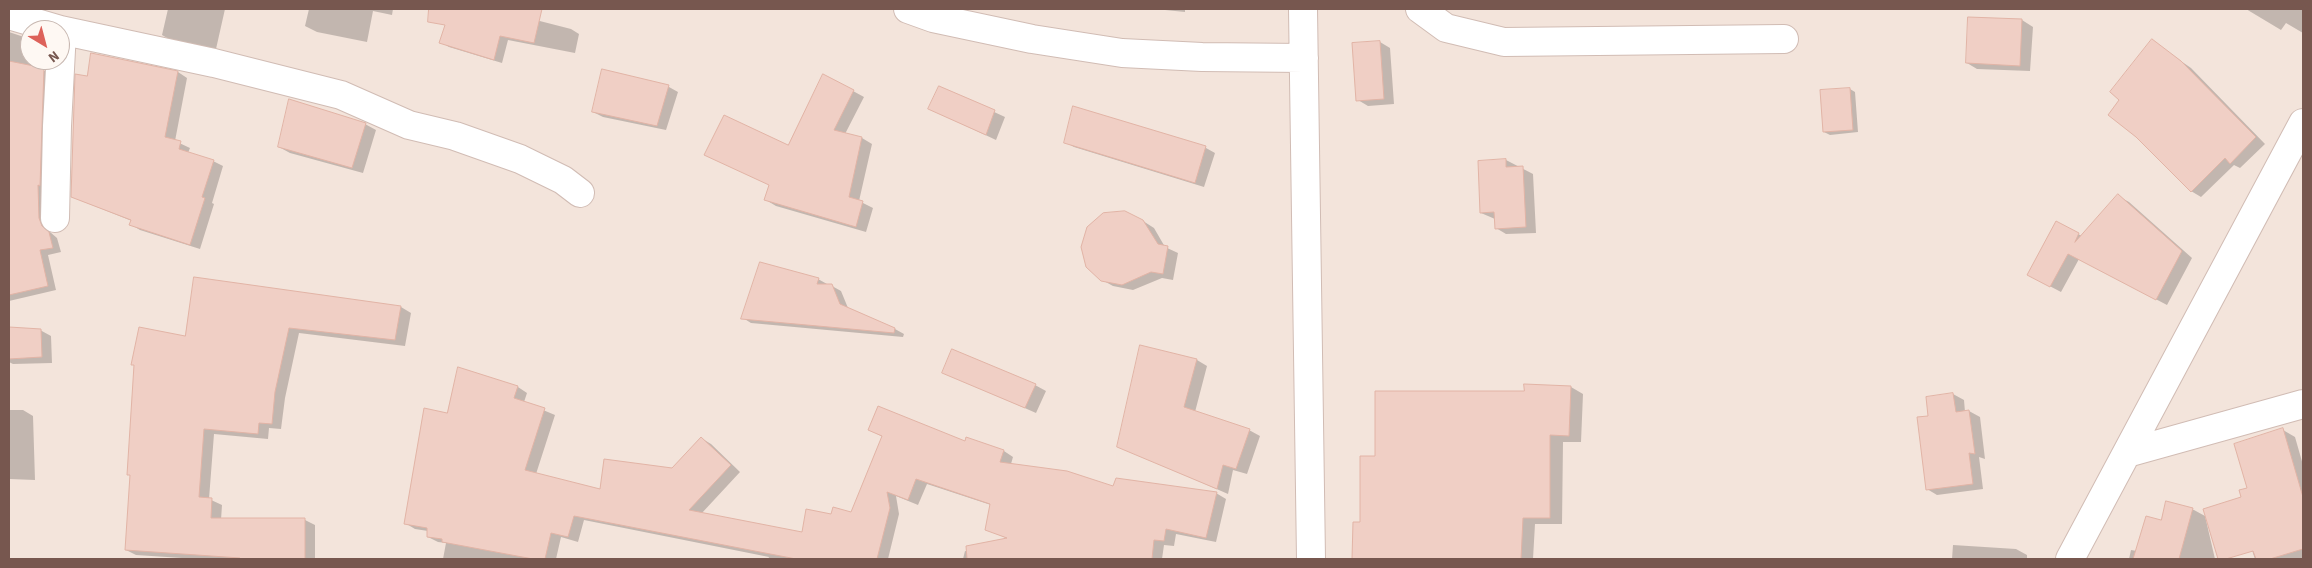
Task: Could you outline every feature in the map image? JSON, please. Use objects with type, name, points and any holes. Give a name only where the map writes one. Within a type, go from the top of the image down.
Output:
[{"type":"street","points":[[908,9],[933,18],[1014,35],[1122,53],[1202,57],[1304,58]]},
{"type":"street","points":[[1303,9],[1311,559]]},
{"type":"street","points":[[1420,9],[1446,28],[1504,42],[1784,39]]},
{"type":"street","points":[[9,16],[24,20]]},
{"type":"street","points":[[70,32],[250,71],[341,95],[409,125],[456,136],[520,159],[563,180],[580,193]]},
{"type":"street","points":[[55,218],[59,70]]},
{"type":"street","points":[[2070,559],[2303,123]]},
{"type":"street","points":[[2127,453],[2303,404]]},
{"type":"shaded area","points":[[9,9],[2303,9],[2303,559],[9,559]]},
{"type":"building","points":[[429,9],[542,9],[534,43],[500,36],[494,60],[439,43],[445,25],[428,22]]},
{"type":"building","points":[[1968,17],[2022,19],[2020,66],[1966,63]]},
{"type":"building","points":[[2152,39],[2181,61],[2256,137],[2230,164],[2225,158],[2191,192],[2136,137],[2108,115],[2119,100],[2110,92]]},
{"type":"building","points":[[1380,41],[1384,99],[1356,101],[1352,43]]},
{"type":"building","points":[[91,53],[178,71],[165,137],[181,141],[179,149],[214,160],[202,197],[205,198],[190,245],[129,225],[131,220],[71,197],[75,74],[87,76]]},
{"type":"building","points":[[9,61],[20,63],[20,70],[44,70],[40,186],[38,185],[39,218],[42,226],[49,232],[53,248],[40,250],[48,286],[9,295]]},
{"type":"building","points":[[602,69],[669,85],[657,126],[592,112]]},
{"type":"building","points":[[823,74],[854,90],[834,130],[862,137],[849,197],[863,201],[856,227],[764,200],[769,185],[704,155],[724,115],[788,145]]},
{"type":"building","points":[[939,86],[995,110],[986,135],[928,109]]},
{"type":"building","points":[[1850,88],[1853,130],[1823,132],[1820,90]]},
{"type":"building","points":[[289,99],[366,123],[352,168],[278,147]]},
{"type":"building","points":[[1073,106],[1206,146],[1195,183],[1064,143]]},
{"type":"building","points":[[1506,159],[1506,167],[1523,166],[1526,227],[1495,229],[1494,212],[1480,213],[1478,161]]},
{"type":"building","points":[[2118,194],[2182,251],[2156,300],[2068,254],[2050,287],[2027,275],[2056,221],[2079,233],[2075,242]]},
{"type":"building","points":[[1125,211],[1143,220],[1158,244],[1168,246],[1163,274],[1151,272],[1122,285],[1101,281],[1086,267],[1081,247],[1087,227],[1103,213]]},
{"type":"building","points":[[760,262],[819,278],[817,284],[832,284],[840,304],[895,328],[894,333],[741,319]]},
{"type":"building","points":[[194,277],[401,306],[395,340],[289,328],[275,392],[272,424],[259,423],[258,434],[204,429],[199,497],[212,498],[211,518],[305,518],[305,559],[240,559],[125,550],[130,475],[127,475],[134,365],[131,365],[139,327],[185,336]]},
{"type":"building","points":[[9,327],[41,329],[42,357],[9,359]]},
{"type":"building","points":[[1140,345],[1197,359],[1184,407],[1250,429],[1236,469],[1223,465],[1217,489],[1117,447]]},
{"type":"building","points":[[952,349],[1036,384],[1025,408],[942,373]]},
{"type":"building","points":[[458,367],[518,386],[514,398],[545,408],[525,470],[600,489],[604,459],[672,468],[701,437],[731,465],[689,510],[802,532],[806,509],[831,514],[833,507],[851,512],[882,436],[868,430],[878,406],[965,441],[966,437],[1004,450],[1000,462],[1067,471],[1113,486],[1116,478],[1217,492],[1206,538],[1166,529],[1164,541],[1154,540],[1152,559],[967,559],[966,546],[1007,538],[985,530],[990,504],[916,479],[908,500],[887,492],[890,508],[877,559],[796,559],[574,516],[568,537],[551,533],[545,559],[533,559],[442,542],[442,539],[427,537],[427,528],[404,524],[424,408],[447,413]]},
{"type":"building","points":[[1524,384],[1571,386],[1569,436],[1550,435],[1550,518],[1523,518],[1521,559],[1352,559],[1353,522],[1360,522],[1360,456],[1375,456],[1375,391],[1524,391]]},
{"type":"building","points":[[1953,393],[1956,412],[1969,410],[1975,454],[1969,453],[1973,484],[1926,490],[1917,417],[1928,416],[1926,397]]},
{"type":"building","points":[[2283,428],[2303,497],[2303,549],[2270,559],[2256,559],[2253,551],[2226,559],[2218,559],[2203,509],[2241,497],[2239,490],[2247,488],[2234,444]]},
{"type":"building","points":[[2166,501],[2193,508],[2179,559],[2133,559],[2146,516],[2161,520]]}]
